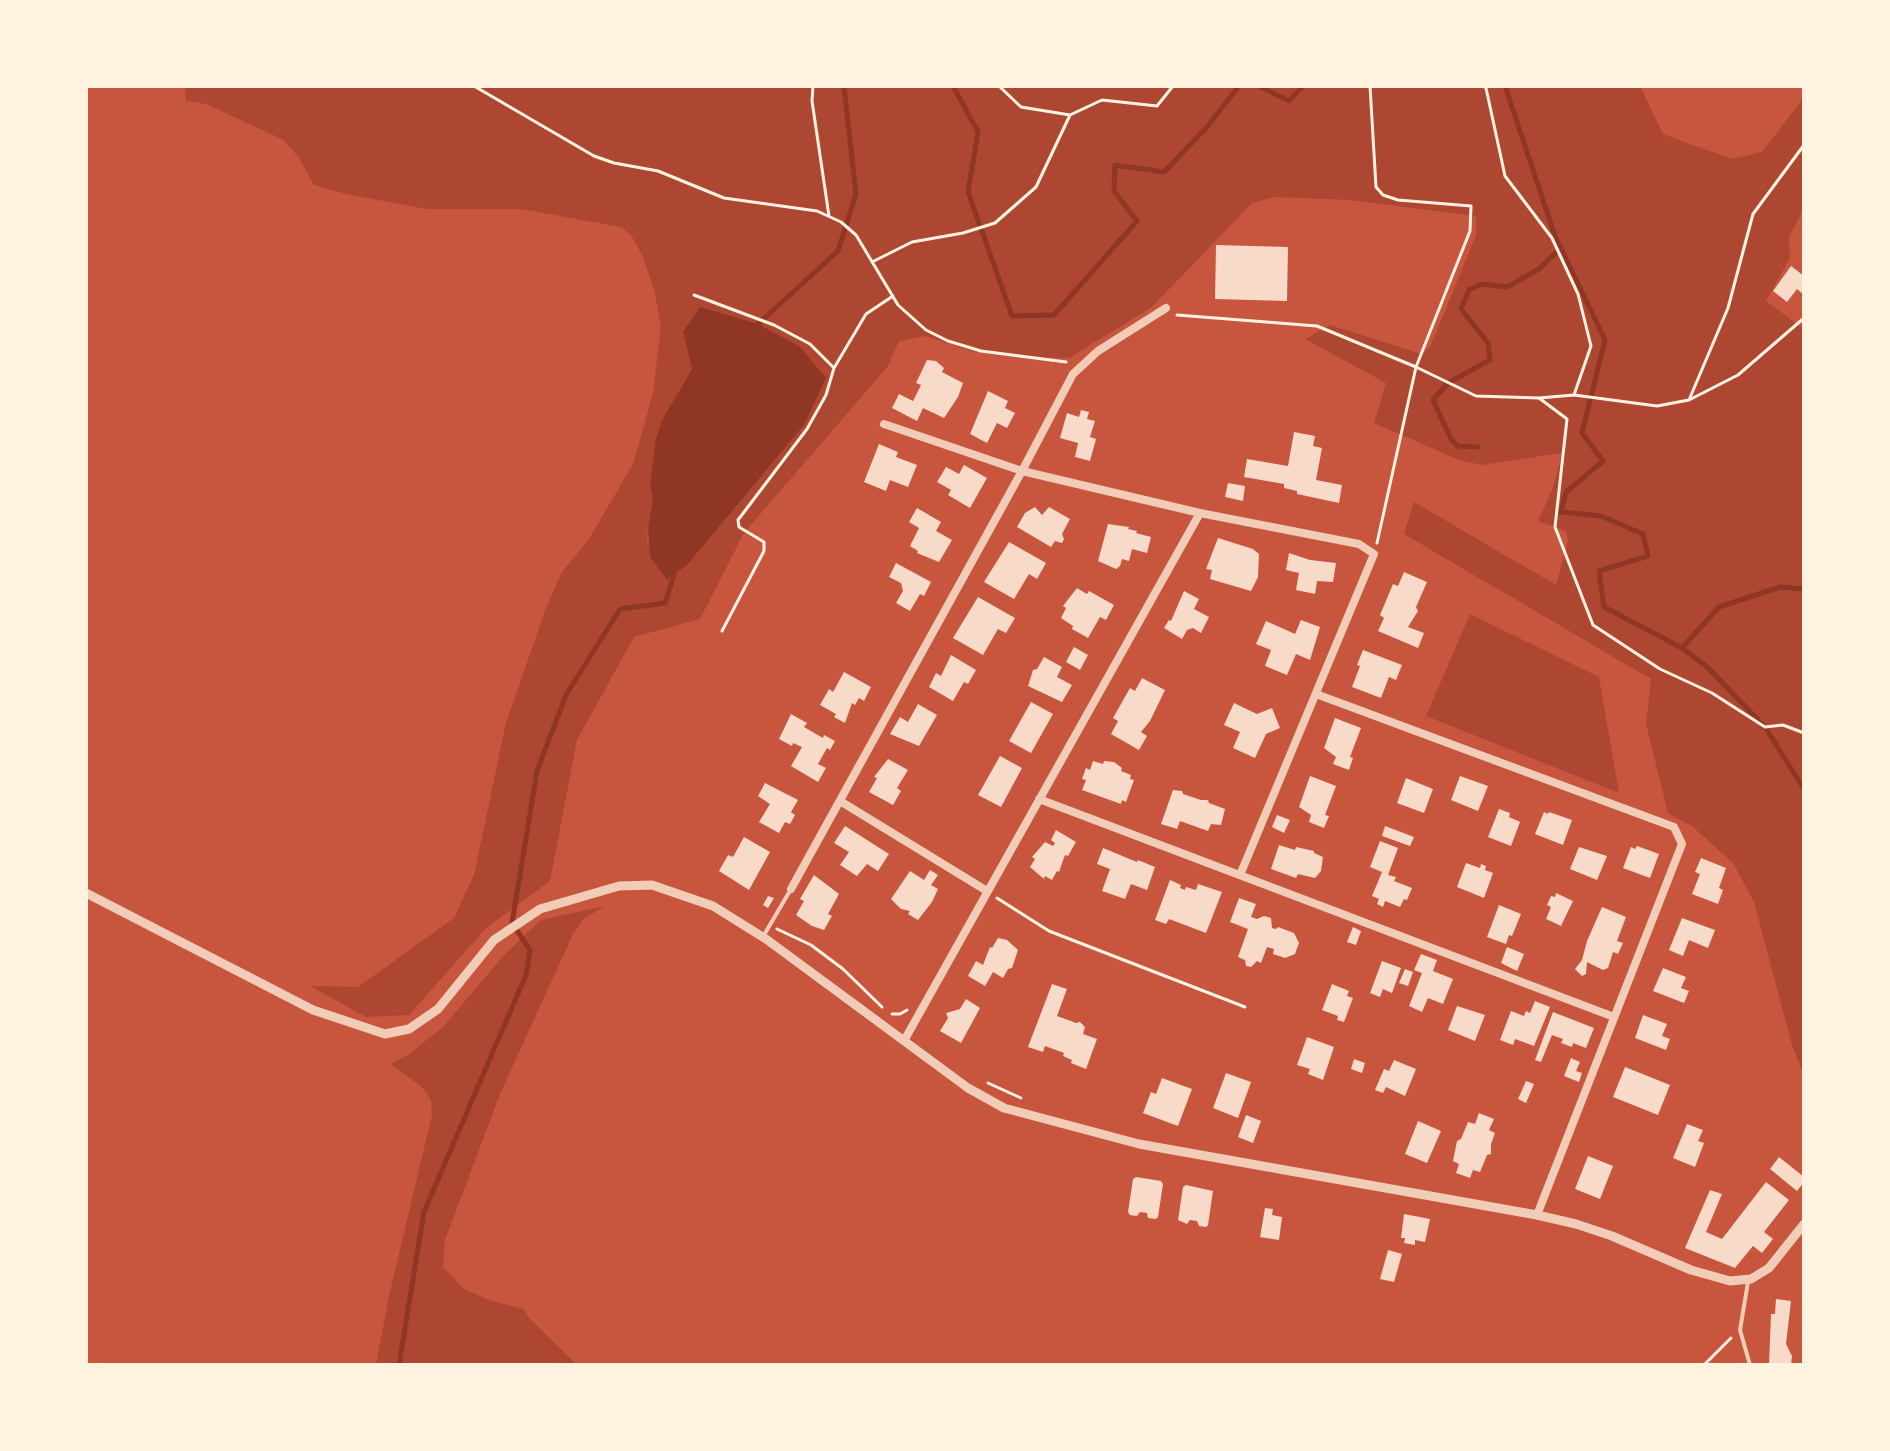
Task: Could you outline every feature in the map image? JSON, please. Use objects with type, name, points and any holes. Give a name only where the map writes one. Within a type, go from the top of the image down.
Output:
[{"type":"street","points":[[791,889],[1080,364],[1166,308]]},
{"type":"street","points":[[884,424],[1022,471],[1200,513],[1359,544],[1374,554],[1240,875]]},
{"type":"street","points":[[905,1039],[1200,513]]},
{"type":"street","points":[[1316,694],[1674,827],[1682,844],[1537,1215]]},
{"type":"street","points":[[1039,799],[1614,1017]]},
{"type":"street","points":[[840,801],[987,891]]},
{"type":"street","points":[[86,893],[313,1010],[385,1034],[409,1029],[438,1009],[494,940],[540,909],[619,886],[652,885],[713,906],[763,937],[968,1088],[1004,1108],[1139,1144],[1537,1215],[1612,1236],[1707,1276],[1730,1281],[1749,1280],[1774,1264],[1804,1224]]},
{"type":"lane","points":[[763,937],[791,889]]},
{"type":"lane","points":[[1749,1280],[1740,1330],[1750,1365]]},
{"type":"path","points":[[474,86],[604,160],[658,171],[724,198],[817,211],[841,222],[856,235],[898,305],[926,330],[948,341],[981,351],[1080,364]]},
{"type":"path","points":[[813,86],[812,101],[829,216]]},
{"type":"path","points":[[999,86],[1021,107],[1070,115],[1102,100],[1157,106],[1173,86]]},
{"type":"path","points":[[1370,86],[1376,187],[1383,195],[1398,200],[1471,206],[1470,231],[1416,367],[1374,554]]},
{"type":"path","points":[[1483,86],[1486,88],[1505,176],[1552,238],[1578,294],[1591,346],[1574,395]]},
{"type":"path","points":[[872,262],[912,242],[995,223],[1036,187],[1070,115]]},
{"type":"path","points":[[1689,400],[1728,308],[1753,214],[1804,145]]},
{"type":"path","points":[[694,295],[774,325],[810,344],[834,368]]},
{"type":"path","points":[[722,631],[764,551],[764,542],[739,527],[738,520],[807,429],[826,395],[834,368],[866,314],[893,296]]},
{"type":"path","points":[[1157,314],[1317,326],[1476,396],[1539,398],[1574,395],[1657,406],[1689,400],[1738,375],[1802,320]]},
{"type":"path","points":[[1539,398],[1567,419],[1555,527],[1593,625],[1660,669],[1712,693],[1765,727],[1783,725],[1804,733]]},
{"type":"path","points":[[987,891],[1049,931],[1245,1007]]},
{"type":"path","points":[[770,926],[811,945],[894,1015],[907,1010]]},
{"type":"path","points":[[981,1079],[1031,1101]]},
{"type":"path","points":[[1704,1365],[1740,1330]]},
{"type":"shaded area","points":[[185,86],[1640,86],[1663,134],[1732,159],[1762,152],[1804,97],[1804,208],[1789,237],[1790,258],[1766,301],[1801,327],[1804,325],[1804,1075],[1792,1045],[1754,902],[1733,863],[1692,826],[1668,813],[1646,724],[1651,679],[1404,534],[1414,502],[1556,585],[1568,541],[1566,531],[1538,521],[1553,488],[1562,453],[1482,465],[1459,460],[1374,423],[1386,383],[1305,339],[1330,325],[1421,354],[1430,347],[1476,235],[1476,216],[1350,200],[1275,197],[1252,203],[1152,307],[1069,358],[1016,357],[971,351],[925,336],[899,341],[888,366],[744,533],[700,619],[634,637],[577,740],[550,881],[487,927],[409,1015],[366,1017],[310,986],[358,987],[454,918],[474,875],[506,723],[546,608],[562,572],[589,539],[633,464],[653,393],[661,326],[654,289],[642,255],[631,235],[621,227],[521,209],[427,209],[314,185],[299,158],[284,140],[206,104],[186,101]],"holes":[[[683,332],[804,425],[687,565],[667,580],[647,540],[656,438],[662,420],[692,369]]]},
{"type":"shaded area","points":[[700,307],[758,324],[799,346],[826,378],[804,425],[687,565],[667,580],[650,557],[648,528],[653,498],[650,485],[656,438],[662,420],[692,369],[683,332]]},
{"type":"shaded area","points":[[1470,614],[1599,677],[1619,793],[1426,716]]},
{"type":"shaded area","points":[[605,906],[582,920],[573,934],[500,1094],[445,1240],[443,1267],[464,1289],[492,1301],[524,1309],[529,1318],[577,1365],[376,1365],[432,1115],[431,1100],[421,1086],[390,1064],[409,1054],[444,1026],[504,955],[541,920]]},
{"type":"building","points":[[1216,245],[1288,247],[1287,301],[1215,299]]},
{"type":"building","points":[[1791,266],[1804,276],[1804,295],[1797,289],[1787,302],[1773,291]]},
{"type":"building","points":[[927,360],[936,361],[944,368],[942,372],[963,383],[944,418],[923,408],[917,421],[892,408],[899,394],[913,401],[921,385],[916,383]]},
{"type":"building","points":[[988,391],[1008,401],[1005,408],[1015,413],[1007,428],[997,423],[987,443],[970,434]]},
{"type":"building","points":[[1081,410],[1089,412],[1087,419],[1095,421],[1090,437],[1096,439],[1090,461],[1075,457],[1078,443],[1060,438],[1067,413],[1079,417]]},
{"type":"building","points":[[1294,432],[1315,436],[1313,446],[1322,448],[1316,480],[1342,485],[1339,503],[1297,494],[1297,491],[1284,488],[1284,484],[1244,477],[1247,459],[1288,466]]},
{"type":"building","points":[[879,444],[898,452],[896,457],[917,465],[908,487],[890,480],[886,491],[864,482]]},
{"type":"building","points":[[964,465],[987,478],[970,508],[948,495],[951,490],[937,482],[946,467],[959,474]]},
{"type":"building","points":[[1228,483],[1245,486],[1243,501],[1225,497]]},
{"type":"building","points":[[1035,507],[1042,515],[1049,507],[1070,519],[1062,534],[1062,543],[1055,541],[1051,547],[1017,527],[1025,513]]},
{"type":"building","points":[[917,508],[941,522],[936,531],[952,540],[939,562],[917,553],[910,546],[919,528],[909,522]]},
{"type":"building","points":[[1108,524],[1129,527],[1136,533],[1151,537],[1147,553],[1132,549],[1129,561],[1122,559],[1116,569],[1098,561]]},
{"type":"building","points":[[1218,538],[1253,549],[1259,554],[1258,577],[1251,591],[1210,579],[1212,570],[1206,569]]},
{"type":"building","points":[[1009,542],[1046,563],[1037,579],[1029,574],[1014,599],[984,582]]},
{"type":"building","points":[[1289,553],[1310,560],[1336,563],[1333,582],[1317,581],[1315,594],[1296,590],[1299,573],[1286,570]]},
{"type":"building","points":[[896,563],[931,582],[924,596],[920,594],[910,611],[896,603],[903,591],[901,583],[889,577]]},
{"type":"building","points":[[1404,572],[1427,582],[1416,607],[1418,611],[1408,627],[1424,633],[1418,648],[1378,631],[1384,618],[1380,615],[1393,584],[1398,586]]},
{"type":"building","points":[[1077,588],[1114,605],[1106,620],[1100,617],[1088,638],[1061,618],[1066,608],[1063,606]]},
{"type":"building","points":[[1184,591],[1199,599],[1194,609],[1209,617],[1201,633],[1193,628],[1187,630],[1182,639],[1164,628],[1171,621]]},
{"type":"building","points":[[978,597],[1015,618],[1006,633],[998,629],[983,655],[953,638]]},
{"type":"building","points":[[1301,620],[1320,627],[1310,660],[1296,654],[1287,675],[1265,666],[1271,650],[1256,644],[1266,621],[1295,634]]},
{"type":"building","points":[[1074,647],[1088,655],[1080,670],[1066,662]]},
{"type":"building","points":[[1363,650],[1402,665],[1396,680],[1389,677],[1381,698],[1352,687]]},
{"type":"building","points":[[951,655],[976,670],[968,684],[964,682],[953,701],[929,687],[936,673],[941,676]]},
{"type":"building","points":[[1044,657],[1062,667],[1057,677],[1072,685],[1062,702],[1028,686],[1033,670],[1037,669]]},
{"type":"building","points":[[844,672],[871,687],[864,701],[859,698],[855,705],[852,703],[845,723],[820,705],[829,689],[833,692]]},
{"type":"building","points":[[1142,678],[1165,690],[1141,732],[1147,736],[1139,750],[1111,734],[1118,721],[1113,718],[1130,688],[1135,691]]},
{"type":"building","points":[[1031,702],[1053,714],[1031,753],[1009,741]]},
{"type":"building","points":[[1234,703],[1257,714],[1272,708],[1280,728],[1266,734],[1255,758],[1233,748],[1240,732],[1224,725]]},
{"type":"building","points":[[918,704],[937,715],[919,746],[890,734],[900,717],[908,722]]},
{"type":"building","points":[[791,714],[807,723],[804,727],[835,741],[818,764],[826,768],[818,782],[791,766],[802,747],[779,739]]},
{"type":"building","points":[[1335,718],[1361,728],[1350,757],[1353,758],[1349,770],[1333,764],[1336,757],[1324,748]]},
{"type":"building","points":[[1000,756],[1022,768],[1001,807],[978,795]]},
{"type":"building","points":[[888,759],[908,770],[897,788],[901,791],[893,805],[869,792],[877,778],[874,777]]},
{"type":"building","points":[[1093,761],[1103,764],[1104,761],[1114,762],[1122,768],[1121,771],[1131,775],[1130,779],[1134,780],[1126,802],[1122,800],[1121,804],[1082,790],[1086,768],[1090,770]]},
{"type":"building","points":[[1310,776],[1336,786],[1325,815],[1329,816],[1324,828],[1309,822],[1311,815],[1299,807]]},
{"type":"building","points":[[1460,776],[1488,786],[1478,811],[1451,800]]},
{"type":"building","points":[[1406,778],[1433,789],[1424,813],[1397,803]]},
{"type":"building","points":[[765,783],[798,800],[791,812],[795,815],[790,824],[785,822],[779,833],[759,822],[770,804],[758,796]]},
{"type":"building","points":[[1173,790],[1208,800],[1225,809],[1221,825],[1211,824],[1208,831],[1180,821],[1177,829],[1161,824]]},
{"type":"building","points":[[1499,809],[1520,822],[1511,846],[1488,837]]},
{"type":"building","points":[[1544,812],[1572,820],[1563,845],[1535,834]]},
{"type":"building","points":[[1277,815],[1290,820],[1284,833],[1272,827]]},
{"type":"building","points":[[845,826],[889,854],[878,871],[867,864],[857,876],[840,865],[849,852],[834,843]]},
{"type":"building","points":[[1385,826],[1414,837],[1410,846],[1382,836]]},
{"type":"building","points":[[1056,830],[1076,842],[1068,856],[1065,855],[1059,872],[1052,880],[1045,876],[1044,879],[1030,867],[1035,859],[1032,857],[1045,842],[1053,846],[1055,843],[1051,840]]},
{"type":"building","points":[[744,837],[770,852],[749,890],[719,871],[728,855],[733,857]]},
{"type":"building","points":[[1380,841],[1398,848],[1388,875],[1396,877],[1394,881],[1412,888],[1400,907],[1385,901],[1383,907],[1377,904],[1379,899],[1372,896],[1382,872],[1370,867]]},
{"type":"building","points":[[1279,845],[1314,851],[1323,857],[1321,871],[1315,878],[1298,874],[1296,878],[1271,869]]},
{"type":"building","points":[[1637,846],[1659,854],[1650,878],[1623,868],[1631,847],[1635,849]]},
{"type":"building","points":[[1579,847],[1607,856],[1597,880],[1570,869]]},
{"type":"building","points":[[1103,848],[1155,867],[1147,890],[1131,884],[1125,899],[1102,891],[1110,869],[1097,864]]},
{"type":"building","points":[[1701,858],[1726,868],[1719,888],[1723,890],[1718,904],[1692,894],[1700,874],[1695,872]]},
{"type":"building","points":[[1466,863],[1480,868],[1481,864],[1493,873],[1484,898],[1457,887]]},
{"type":"building","points":[[930,870],[938,875],[931,885],[938,889],[918,920],[891,899],[910,871],[924,880]]},
{"type":"building","points":[[814,875],[839,894],[828,914],[832,916],[824,930],[796,915],[804,901],[800,899]]},
{"type":"building","points":[[1170,880],[1185,890],[1186,887],[1196,890],[1198,884],[1222,892],[1206,933],[1169,919],[1166,924],[1155,920]]},
{"type":"building","points":[[1556,893],[1573,901],[1561,926],[1546,919],[1551,907],[1547,905]]},
{"type":"building","points":[[768,896],[774,898],[768,908],[763,905]]},
{"type":"building","points":[[1239,898],[1256,904],[1251,917],[1271,918],[1272,928],[1294,933],[1299,943],[1295,954],[1285,958],[1273,954],[1274,949],[1267,947],[1261,963],[1257,961],[1251,967],[1246,966],[1245,960],[1238,957],[1248,929],[1230,922]]},
{"type":"building","points":[[1499,905],[1521,914],[1506,944],[1487,937]]},
{"type":"building","points":[[1602,907],[1626,917],[1617,941],[1623,943],[1618,954],[1613,952],[1608,968],[1603,970],[1587,962],[1586,974],[1582,976],[1575,969],[1582,960]]},
{"type":"building","points":[[1682,918],[1715,930],[1708,948],[1689,940],[1683,956],[1669,950]]},
{"type":"building","points":[[1353,927],[1361,931],[1356,945],[1347,942]]},
{"type":"building","points":[[998,938],[1007,940],[1018,950],[1012,968],[1003,978],[993,972],[985,986],[968,976],[976,961],[983,965],[990,947]]},
{"type":"building","points":[[1507,947],[1524,954],[1517,971],[1501,963]]},
{"type":"building","points":[[1421,954],[1437,960],[1433,971],[1453,979],[1443,1004],[1428,998],[1422,1012],[1409,1006],[1422,973],[1414,970]]},
{"type":"building","points":[[1382,961],[1401,968],[1392,993],[1383,989],[1380,997],[1370,993]]},
{"type":"building","points":[[1663,968],[1686,977],[1681,988],[1689,991],[1684,1003],[1653,991]]},
{"type":"building","points":[[1405,969],[1413,972],[1408,986],[1399,983]]},
{"type":"building","points":[[1052,984],[1067,989],[1057,1016],[1080,1022],[1085,1027],[1083,1034],[1097,1039],[1086,1069],[1071,1063],[1072,1060],[1063,1056],[1064,1053],[1045,1046],[1043,1052],[1028,1047]]},
{"type":"building","points":[[1332,984],[1349,991],[1347,996],[1353,998],[1344,1022],[1322,1010]]},
{"type":"building","points":[[966,999],[980,1008],[961,1043],[940,1031],[948,1018],[946,1013],[960,1009]]},
{"type":"building","points":[[1535,1001],[1550,1007],[1534,1046],[1515,1039],[1513,1045],[1500,1040],[1511,1011],[1524,1016],[1526,1011],[1530,1013]]},
{"type":"building","points":[[1457,1006],[1485,1015],[1475,1041],[1448,1030]]},
{"type":"building","points":[[1553,1012],[1594,1028],[1586,1048],[1561,1043],[1563,1039],[1552,1035],[1541,1062],[1535,1060]]},
{"type":"building","points":[[1643,1015],[1667,1024],[1662,1036],[1670,1039],[1666,1050],[1635,1038]]},
{"type":"building","points":[[1307,1037],[1334,1047],[1323,1080],[1308,1074],[1310,1069],[1297,1065]]},
{"type":"building","points":[[1571,1058],[1580,1062],[1576,1071],[1582,1073],[1579,1082],[1564,1076]]},
{"type":"building","points":[[1354,1059],[1365,1063],[1362,1073],[1351,1069]]},
{"type":"building","points":[[1394,1060],[1416,1069],[1405,1096],[1386,1087],[1383,1093],[1375,1090],[1384,1069],[1389,1071]]},
{"type":"building","points":[[1625,1067],[1670,1085],[1658,1115],[1613,1097]]},
{"type":"building","points":[[1226,1073],[1251,1082],[1238,1118],[1213,1108]]},
{"type":"building","points":[[1162,1078],[1192,1089],[1178,1126],[1143,1113],[1151,1092],[1156,1094]]},
{"type":"building","points":[[1526,1081],[1534,1084],[1526,1103],[1518,1099]]},
{"type":"building","points":[[1479,1113],[1494,1119],[1489,1130],[1495,1133],[1491,1154],[1487,1155],[1480,1172],[1473,1170],[1470,1178],[1456,1173],[1459,1164],[1453,1161],[1457,1141],[1461,1139],[1468,1122],[1475,1124]]},
{"type":"building","points":[[1246,1115],[1261,1121],[1253,1143],[1238,1137]]},
{"type":"building","points":[[1418,1121],[1441,1131],[1427,1163],[1405,1154]]},
{"type":"building","points":[[1687,1124],[1703,1130],[1698,1141],[1704,1143],[1695,1167],[1673,1158]]},
{"type":"building","points":[[1588,1156],[1613,1166],[1600,1199],[1575,1189]]},
{"type":"building","points":[[1779,1157],[1804,1177],[1797,1191],[1770,1169]]},
{"type":"building","points":[[1133,1179],[1161,1181],[1163,1184],[1156,1219],[1148,1218],[1147,1213],[1140,1212],[1137,1216],[1128,1212]]},
{"type":"building","points":[[1766,1182],[1789,1200],[1764,1232],[1773,1239],[1762,1253],[1753,1246],[1735,1268],[1685,1248],[1710,1190],[1722,1194],[1706,1232],[1722,1239]]},
{"type":"building","points":[[1183,1187],[1213,1191],[1206,1227],[1199,1226],[1197,1221],[1190,1220],[1187,1224],[1178,1220]]},
{"type":"building","points":[[1265,1208],[1273,1209],[1272,1215],[1282,1217],[1279,1240],[1260,1237]]},
{"type":"building","points":[[1404,1214],[1430,1219],[1425,1242],[1415,1240],[1415,1245],[1404,1243],[1405,1238],[1401,1238]]},
{"type":"building","points":[[1388,1250],[1402,1254],[1394,1282],[1380,1279]]},
{"type":"building","points":[[1776,1299],[1791,1301],[1786,1344],[1792,1356],[1791,1365],[1769,1365],[1771,1314],[1775,1314]]},
{"type":"waterway","points":[[758,324],[838,251],[856,194],[844,86]]},
{"type":"waterway","points":[[953,86],[978,132],[968,192],[1012,316],[1054,315],[1137,221],[1114,191],[1115,165],[1164,172],[1207,127],[1239,86]]},
{"type":"waterway","points":[[1259,86],[1289,101],[1303,86]]},
{"type":"waterway","points":[[1505,86],[1555,236],[1605,340],[1582,433],[1603,461],[1566,492],[1561,512],[1601,516],[1643,534],[1648,556],[1599,571],[1604,607],[1682,648],[1719,607],[1780,587],[1804,589]]},
{"type":"waterway","points":[[1478,447],[1458,446],[1451,439],[1433,400],[1448,383],[1490,360],[1488,343],[1461,309],[1469,290],[1481,284],[1507,287],[1539,269],[1561,248]]},
{"type":"waterway","points":[[399,1365],[424,1212],[526,975],[530,950],[512,923],[537,771],[566,695],[620,609],[665,603],[674,575]]},
{"type":"waterway","points":[[1682,648],[1707,667],[1765,727],[1804,789]]}]
